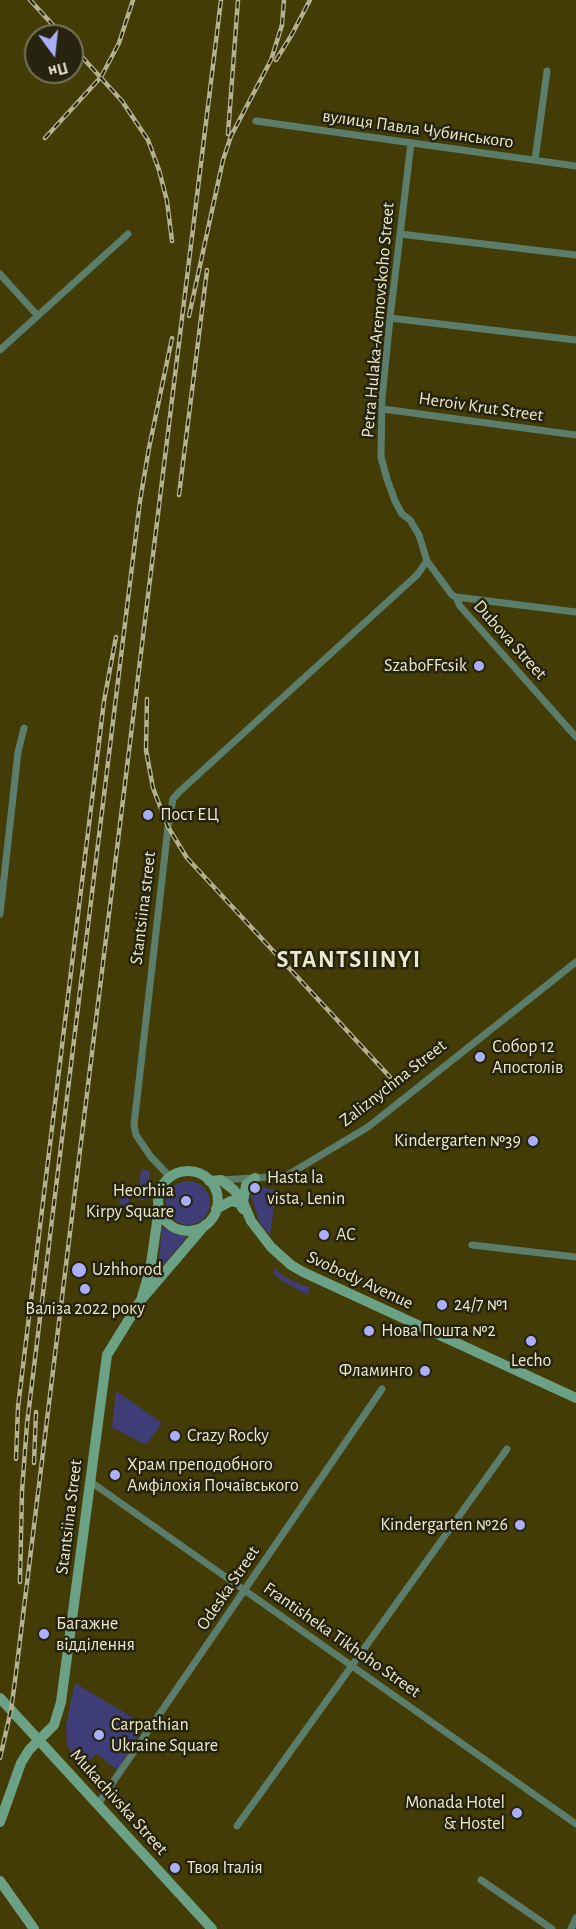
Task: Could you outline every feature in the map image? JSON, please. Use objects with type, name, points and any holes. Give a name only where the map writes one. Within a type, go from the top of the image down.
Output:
[{"type":"main road","points":[[188,1171],[200,1174],[209,1181],[216,1191],[216,1209],[212,1218],[205,1225],[189,1231],[181,1230],[167,1222],[159,1208],[159,1195],[161,1188],[170,1177],[188,1171]]},
{"type":"main road","points":[[245,1207],[246,1185],[255,1178]]},
{"type":"main road","name":"Zaliznychna Street","points":[[209,1181],[221,1180]]},
{"type":"main road","name":"Svobody Avenue","points":[[221,1180],[234,1190],[271,1248],[291,1265],[576,1398]]},
{"type":"main road","points":[[216,1209],[233,1201],[245,1207]]},
{"type":"main road","name":"Stantsiina Street","points":[[141,1300],[150,1270],[159,1208]]},
{"type":"main road","name":"Stantsiina Street","points":[[0,1822],[21,1763],[29,1750],[54,1725],[61,1702],[107,1355],[141,1300],[205,1225]]},
{"type":"main road","name":"Mukachivska Street","points":[[0,1698],[212,1929]]},
{"type":"main road","points":[[0,1881],[34,1929]]},
{"type":"street","points":[[536,160],[547,71]]},
{"type":"street","name":"вулиця Павла Чубинського","points":[[256,121],[576,166]]},
{"type":"street","name":"Petra Hulaka-Aremovskoho Street","points":[[411,143],[390,318],[381,457],[398,508],[410,520],[419,536],[427,561]]},
{"type":"street","points":[[0,350],[128,234]]},
{"type":"street","points":[[400,234],[576,255]]},
{"type":"street","points":[[0,274],[38,316]]},
{"type":"street","points":[[390,318],[576,340]]},
{"type":"street","name":"Heroiv Krut Street","points":[[383,409],[576,435]]},
{"type":"street","name":"Dubova Street","points":[[427,561],[456,597],[460,606],[576,736]]},
{"type":"street","name":"Stantsiina street","points":[[170,1177],[151,1157],[136,1135],[134,1125],[173,799],[417,575],[427,561]]},
{"type":"street","points":[[456,597],[576,612]]},
{"type":"street","points":[[0,914],[18,752],[24,728]]},
{"type":"street","name":"Zaliznychna Street","points":[[221,1180],[286,1176],[368,1127],[576,962]]},
{"type":"street","points":[[472,1245],[576,1257]]},
{"type":"street","name":"Odeska Street","points":[[98,1804],[382,1389]]},
{"type":"street","points":[[237,1826],[507,1449]]},
{"type":"street","name":"Frantisheka Tikhoho Street","points":[[91,1482],[576,1824]]},
{"type":"street","points":[[482,1880],[552,1929]]},
{"type":"street","points":[[571,1929],[576,1918]]},
{"type":"shaded area","points":[[143,1169],[150,1172],[147,1199],[140,1200],[138,1197]]},
{"type":"shaded area","points":[[188,1181],[197,1182],[204,1187],[209,1194],[209,1212],[204,1219],[197,1224],[188,1225],[179,1224],[172,1219],[167,1212],[166,1203],[167,1194],[172,1187],[179,1182]]},
{"type":"shaded area","points":[[132,1186],[128,1206],[119,1204],[123,1187]]},
{"type":"shaded area","points":[[257,1187],[274,1189],[276,1193],[270,1235],[260,1223],[250,1193]]},
{"type":"shaded area","points":[[162,1227],[175,1234],[186,1236],[186,1238],[159,1270],[158,1269]]},
{"type":"shaded area","points":[[274,1267],[284,1277],[310,1288],[307,1295],[281,1280],[273,1273]]},
{"type":"shaded area","points":[[116,1391],[162,1423],[146,1445],[112,1427]]},
{"type":"shaded area","points":[[75,1683],[145,1725],[117,1770],[96,1753],[82,1770],[67,1745],[66,1725]]},
{"type":"railway","points":[[30,0],[52,24]]},
{"type":"railway","points":[[45,138],[101,77],[119,43],[133,0]]},
{"type":"railway","points":[[0,1758],[15,1681],[221,0]]},
{"type":"railway","points":[[228,134],[238,0]]},
{"type":"railway","points":[[189,316],[223,160],[231,136],[271,60],[282,25],[284,0]]},
{"type":"railway","points":[[276,60],[310,0]]},
{"type":"railway","points":[[84,59],[122,101],[148,140],[167,201],[172,241]]},
{"type":"railway","points":[[179,495],[207,270]]},
{"type":"railway","points":[[20,1582],[22,1491],[27,1424],[140,501],[172,338]]},
{"type":"railway","points":[[16,1459],[18,1407],[104,701],[116,637]]},
{"type":"railway","points":[[147,699],[146,750],[153,788],[168,827],[187,858],[390,1077]]},
{"type":"railway","points":[[34,1463],[36,1412]]},
{"type":"place","name":"SzaboFFcsik","points":[[479,666]]},
{"type":"place","name":"Пост ЕЦ","points":[[148,815]]},
{"type":"place","name":"Собор 12 Апостолів","points":[[480,1057]]},
{"type":"place","name":"Kindergarten №39","points":[[533,1141]]},
{"type":"place","name":"Hasta la vista, Lenin","points":[[255,1188]]},
{"type":"place","name":"Heorhiia Kirpy Square","points":[[186,1201]]},
{"type":"place","name":"AC","points":[[324,1235]]},
{"type":"place","name":"Uzhhorod","points":[[79,1270]]},
{"type":"place","name":"Валіза 2022 року","points":[[85,1289]]},
{"type":"place","name":"24/7 №1","points":[[442,1305]]},
{"type":"place","name":"Нова Пошта №2","points":[[369,1331]]},
{"type":"place","name":"Lecho","points":[[531,1341]]},
{"type":"place","name":"Фламинго","points":[[425,1371]]},
{"type":"place","name":"Crazy Rocky","points":[[175,1436]]},
{"type":"place","name":"Храм преподобного Амфілохія Почаївського","points":[[115,1475]]},
{"type":"place","name":"Kindergarten №26","points":[[520,1525]]},
{"type":"place","name":"Багажне відділення","points":[[44,1634]]},
{"type":"place","name":"Carpathian Ukraine Square","points":[[99,1735]]},
{"type":"place","name":"Monada Hotel & Hostel","points":[[517,1813]]},
{"type":"place","name":"Твоя Італія","points":[[175,1868]]},
{"type":"district","name":"STANTSIINYI","points":[[349,960]]}]
